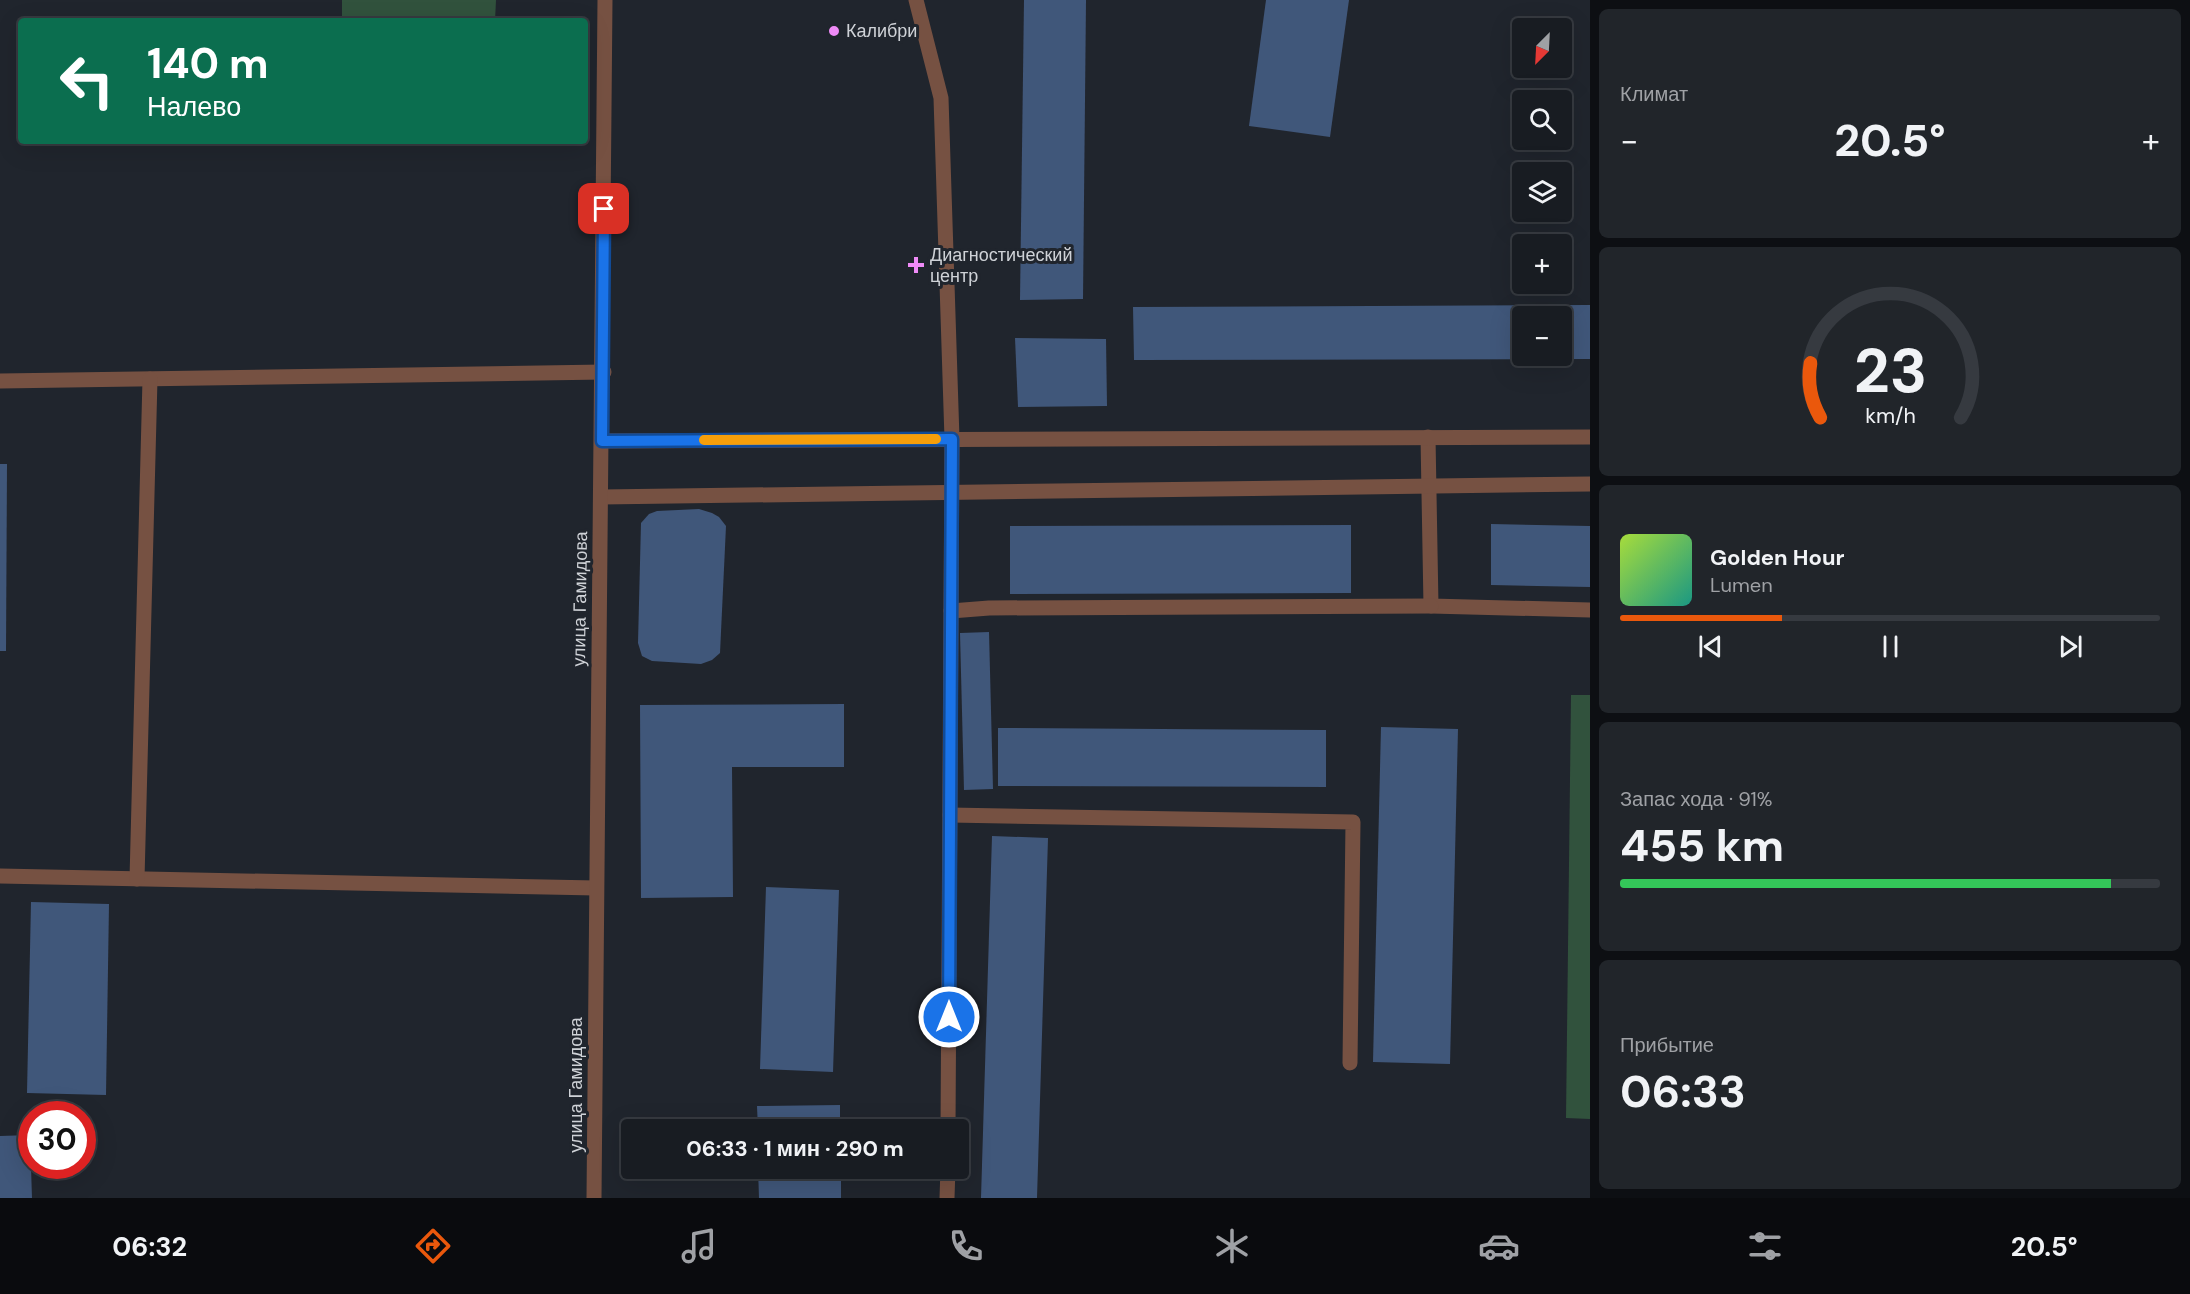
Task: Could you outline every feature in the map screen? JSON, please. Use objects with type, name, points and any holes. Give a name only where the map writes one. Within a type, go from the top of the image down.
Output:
[{"type":"street","name":"улица Гамидова","points":[[594,1198],[605,0]]},
{"type":"street","points":[[916,0],[941,98],[952,439],[948,1119]]},
{"type":"street","points":[[0,381],[603,372]]},
{"type":"street","points":[[137,879],[150,379]]},
{"type":"street","points":[[602,441],[1590,436]]},
{"type":"street","points":[[1428,437],[1431,606]]},
{"type":"street","points":[[601,497],[1590,484]]},
{"type":"street","points":[[951,611],[1001,608],[1431,606],[1590,610]]},
{"type":"street","points":[[950,815],[1353,822],[1350,1063]]},
{"type":"street","points":[[0,876],[596,888]]},
{"type":"street","points":[[947,1198],[948,1179]]},
{"type":"green space","points":[[342,0],[496,0],[495,18],[342,18]]},
{"type":"green space","points":[[1571,695],[1590,695],[1590,1119],[1566,1118]]},
{"type":"building","points":[[1024,0],[1086,0],[1083,299],[1020,300]]},
{"type":"building","points":[[1266,0],[1349,0],[1330,137],[1249,126]]},
{"type":"building","points":[[1590,305],[1590,359],[1572,359],[1572,306],[1512,306],[1512,359],[1134,360],[1133,307]]},
{"type":"building","points":[[1015,338],[1106,339],[1107,406],[1018,407]]},
{"type":"building","points":[[0,464],[7,464],[6,651],[0,651]]},
{"type":"building","points":[[699,509],[719,517],[726,526],[720,653],[712,660],[701,664],[652,661],[642,656],[638,643],[641,523],[649,514],[657,511]]},
{"type":"building","points":[[1491,524],[1590,526],[1590,587],[1491,585]]},
{"type":"building","points":[[1351,525],[1351,593],[1010,594],[1010,526]]},
{"type":"building","points":[[989,632],[993,789],[964,790],[960,633]]},
{"type":"building","points":[[844,704],[844,767],[732,767],[733,897],[641,898],[640,705]]},
{"type":"building","points":[[1381,727],[1458,729],[1450,1064],[1373,1062]]},
{"type":"building","points":[[998,728],[1326,730],[1326,787],[998,786]]},
{"type":"building","points":[[992,836],[1048,838],[1037,1198],[981,1198]]},
{"type":"building","points":[[766,887],[839,890],[833,1072],[760,1069]]},
{"type":"building","points":[[31,902],[109,904],[106,1095],[27,1093]]},
{"type":"building","points":[[840,1105],[840,1119],[758,1119],[757,1106]]},
{"type":"building","points":[[18,1135],[18,1179],[31,1179],[32,1198],[0,1198],[0,1136]]},
{"type":"building","points":[[758,1179],[841,1179],[841,1198],[759,1198]]},
{"type":"slow traffic","points":[[704,440],[936,439]]},
{"type":"place","name":"Калибри","points":[[834,31]]},
{"type":"place","name":"Диагностический центр","points":[[916,265]]},
{"type":"route","points":[[604,209],[602,441],[952,439],[949,1017]]}]
